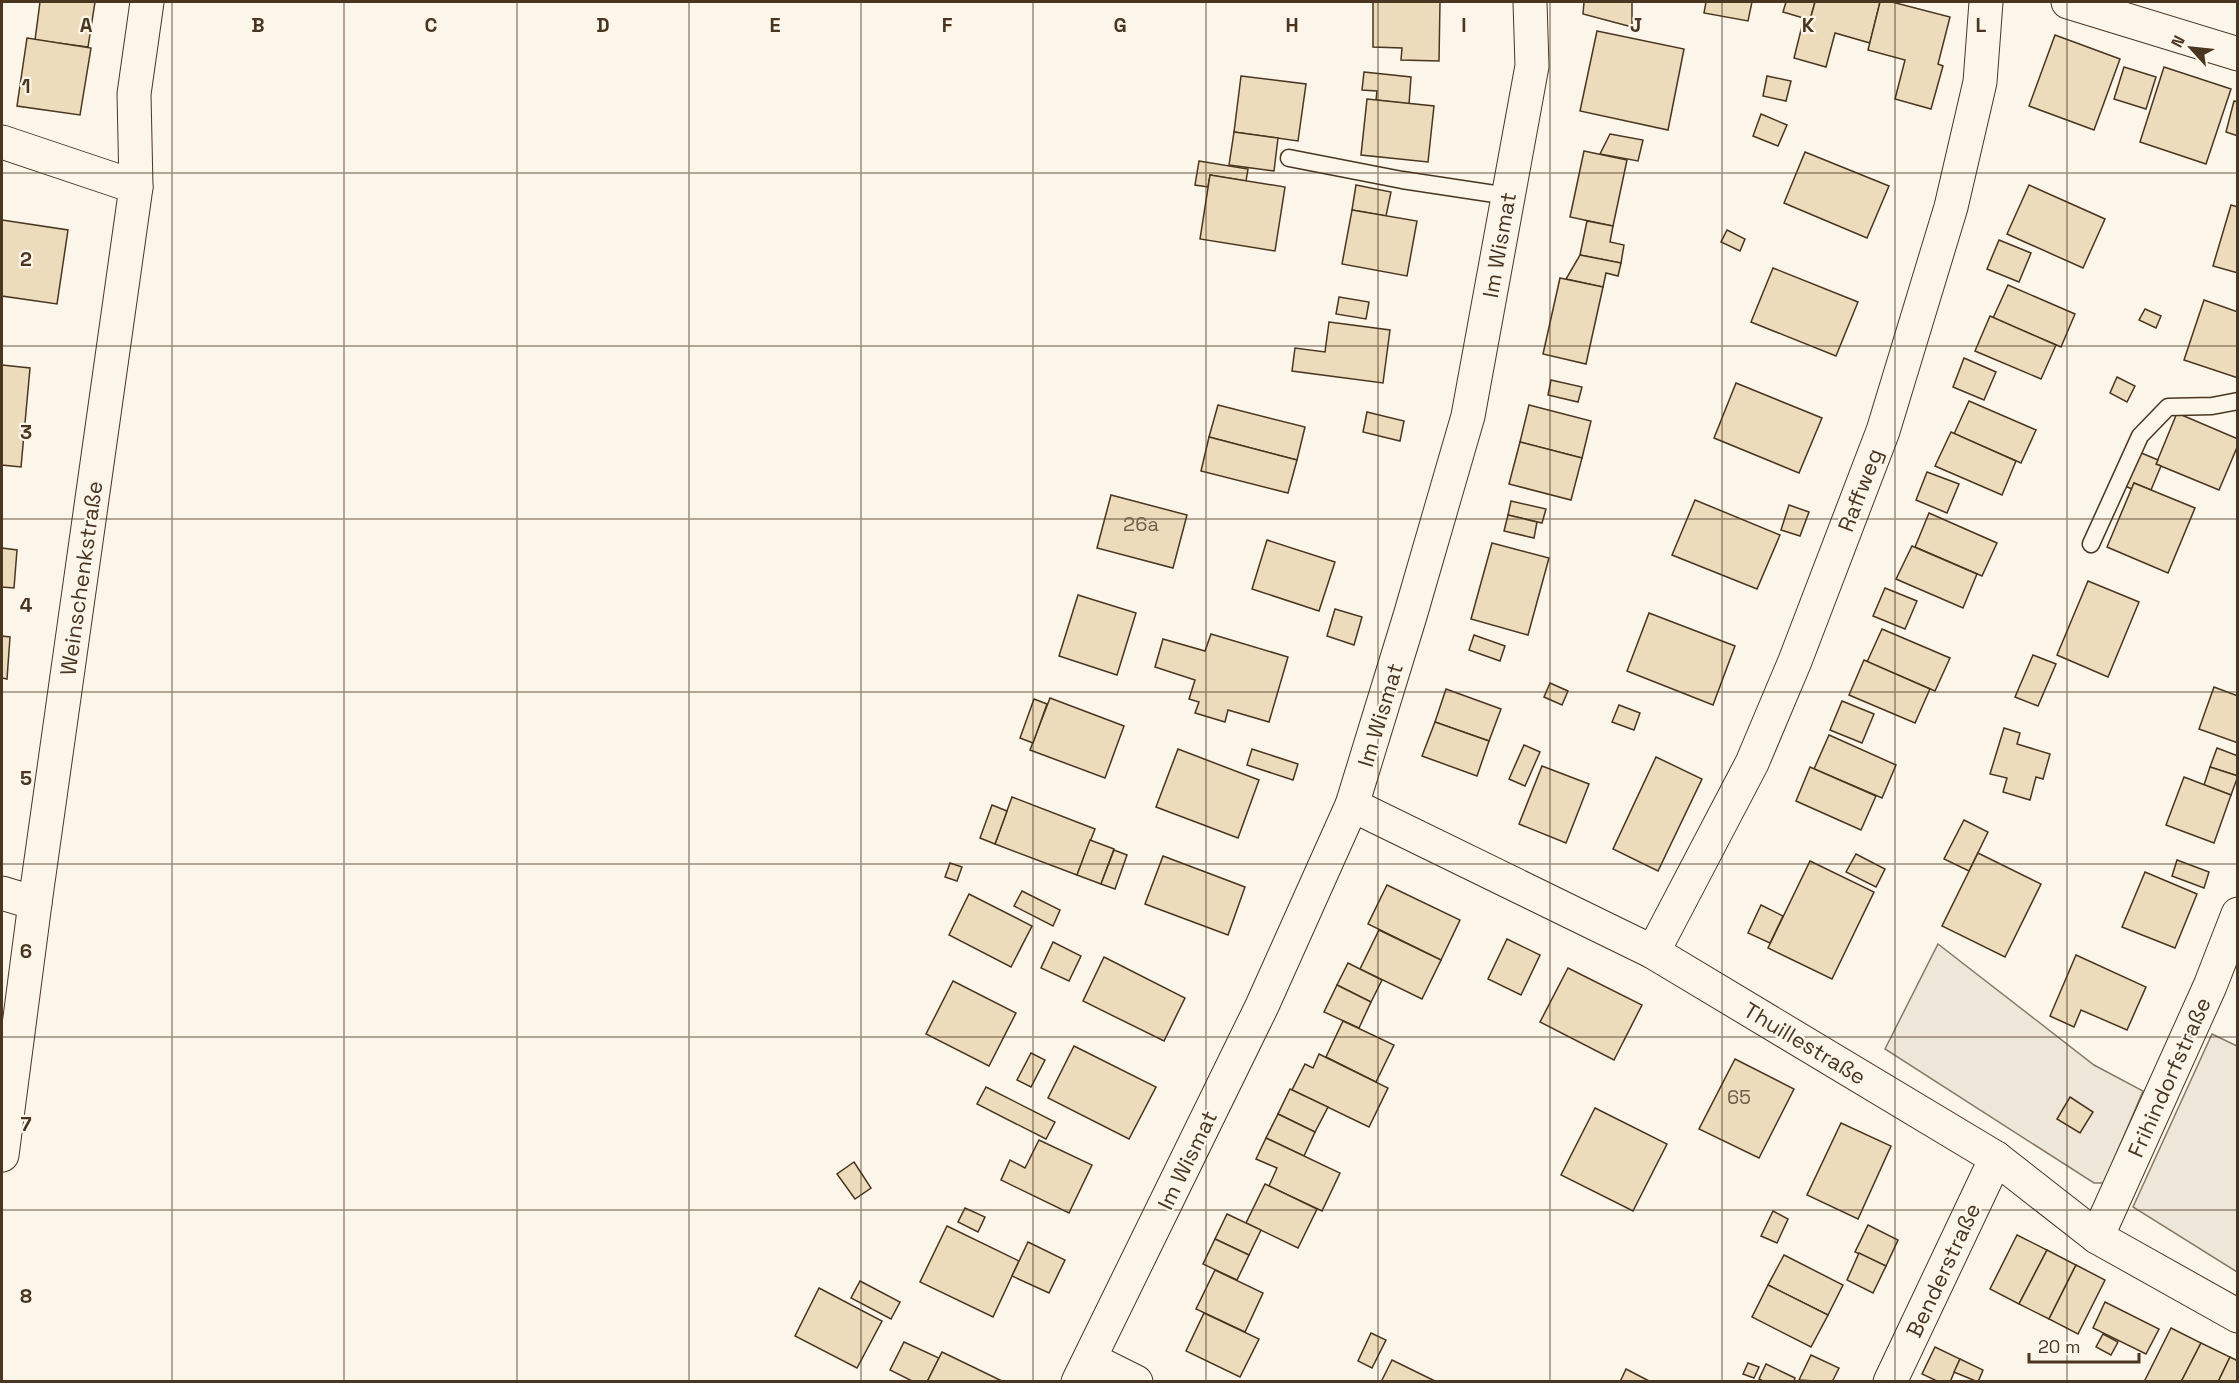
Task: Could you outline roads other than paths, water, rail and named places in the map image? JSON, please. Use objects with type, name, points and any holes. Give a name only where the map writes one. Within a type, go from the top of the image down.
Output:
[{"type":"street","name":"Weinschenkstraße","points":[[2,1155],[35,903],[136,187],[134,94],[147,2]]},
{"type":"street","name":"Im Wismat","points":[[1084,1370],[1262,1006],[1352,805],[1468,416],[1532,66],[1530,2]]},
{"type":"street","name":"Raffweg","points":[[1653,952],[1752,764],[1795,661],[1883,431],[1951,207],[1980,82],[1986,2]]},
{"type":"street","points":[[2068,2],[2238,54]]},
{"type":"street","points":[[2,142],[136,187]]},
{"type":"street","name":"Thuillestraße","points":[[1352,805],[1653,952],[1995,1158],[2097,1237],[2238,1316]]},
{"type":"street","points":[[2,893],[35,903]]},
{"type":"street","name":"Frihindorfstraße","points":[[2097,1237],[2210,986],[2238,914]]},
{"type":"street","name":"Benderstraße","points":[[1890,1382],[1995,1158]]},
{"type":"street","points":[[1084,1370],[1136,1382]]},
{"type":"lane","points":[[1289,158],[1402,180],[1508,196]]},
{"type":"lane","points":[[2091,544],[2140,436],[2168,407],[2212,406],[2238,401]]}]
